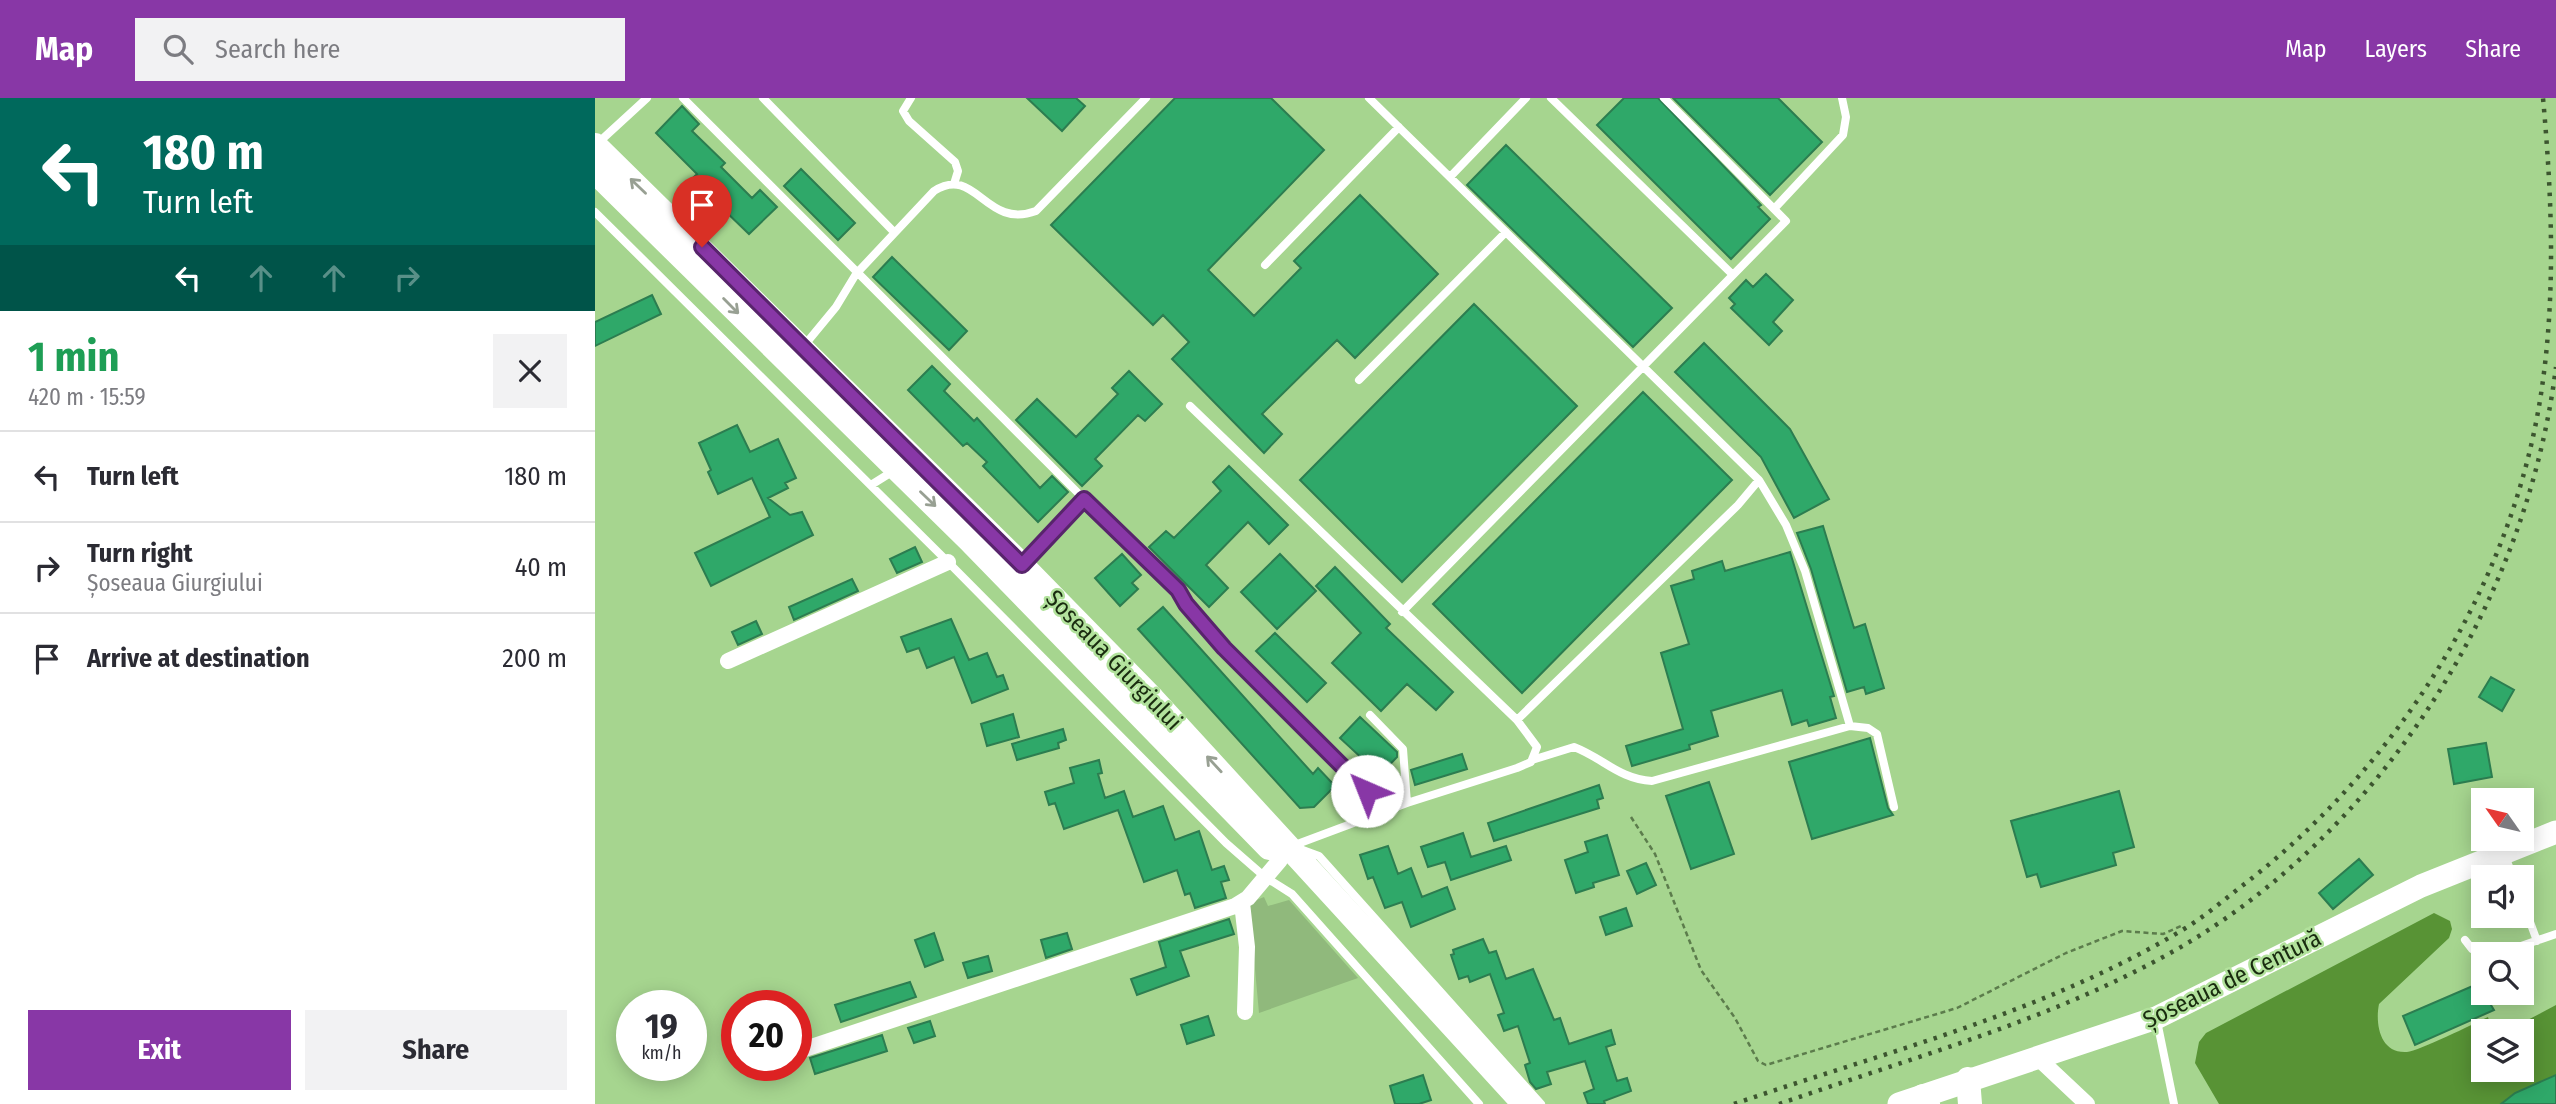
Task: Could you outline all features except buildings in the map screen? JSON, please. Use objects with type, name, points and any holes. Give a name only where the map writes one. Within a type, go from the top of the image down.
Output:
[{"type":"highway","name":"Șoseaua Giurgiului","points":[[595,145],[1022,565],[1279,861],[1524,1104]]},
{"type":"highway","name":"Șoseaua Giurgiului","points":[[595,172],[1141,713],[1502,1104]]},
{"type":"highway","points":[[1968,1079],[1970,1104]]},
{"type":"main road","name":"Șoseaua de Centură","points":[[1917,1101],[1968,1079],[2156,1018],[2421,886],[2556,832]]},
{"type":"street","points":[[728,662],[948,562]]},
{"type":"street","points":[[812,1047],[1242,903],[1279,861]]},
{"type":"street","points":[[1242,903],[1247,947],[1245,1012]]},
{"type":"street","points":[[2038,1058],[2087,1104]]},
{"type":"lane","points":[[595,145],[647,98]]},
{"type":"lane","points":[[683,98],[856,274],[1178,590],[1186,604],[1224,648],[1386,811]]},
{"type":"lane","points":[[763,98],[894,232]]},
{"type":"lane","points":[[802,348],[836,307],[856,274],[943,184],[966,187],[1008,215],[1021,216],[1036,211],[1146,98]]},
{"type":"lane","points":[[1369,98],[1759,480],[1786,525],[1805,571],[1850,726]]},
{"type":"lane","points":[[1450,177],[1526,98]]},
{"type":"lane","points":[[1551,98],[1733,275]]},
{"type":"lane","points":[[1402,612],[1786,220],[1664,98]]},
{"type":"lane","points":[[1774,209],[1843,135],[1846,117],[1842,98]]},
{"type":"lane","points":[[907,99],[903,111],[909,121],[955,162],[958,171],[954,184]]},
{"type":"lane","points":[[1265,265],[1399,127]]},
{"type":"lane","points":[[595,212],[871,485],[1226,843],[1279,861],[1319,856],[1541,1104]]},
{"type":"lane","points":[[1359,380],[1506,232]]},
{"type":"lane","points":[[1190,406],[1517,720],[1537,747],[1532,760]]},
{"type":"lane","points":[[871,485],[897,469]]},
{"type":"lane","points":[[1517,720],[1738,505],[1759,480]]},
{"type":"lane","points":[[1022,565],[1084,499]]},
{"type":"lane","points":[[1370,715],[1403,749],[1407,803]]},
{"type":"lane","points":[[1279,861],[1386,811],[1574,747],[1617,773],[1634,780],[1652,781],[1850,726],[1868,728],[1877,734],[1894,807]]},
{"type":"lane","points":[[2504,853],[2508,865]]},
{"type":"lane","points":[[1279,861],[1292,894],[1479,1104]]},
{"type":"lane","points":[[2532,928],[2537,941]]},
{"type":"lane","points":[[2534,942],[2556,934]]},
{"type":"lane","points":[[2465,940],[2471,948]]},
{"type":"lane","points":[[2156,1018],[2173,1104]]},
{"type":"path","points":[[1631,817],[1655,854],[1700,970],[1735,1018],[1758,1061],[1766,1066],[1957,1008],[2066,953],[2122,931],[2163,934],[2181,926]]},
{"type":"green space","points":[[1264,897],[1268,906],[1289,900],[1358,978],[1259,1013],[1249,903]]},
{"type":"green space","points":[[2434,913],[2450,921],[2452,929],[2449,938],[2379,1004],[2379,1029],[2385,1043],[2398,1051],[2407,1052],[2471,1025],[2471,1082],[2534,1082],[2534,1019],[2530,1019],[2556,1005],[2556,1104],[2219,1104],[2195,1063],[2199,1042],[2206,1033]]},
{"type":"railway","points":[[1734,1104],[2017,1009],[2126,961],[2179,932],[2217,906],[2295,842],[2347,789],[2395,732],[2437,671],[2473,606],[2503,537],[2526,467],[2541,394],[2551,283],[2549,172],[2543,98]]},
{"type":"railway","points":[[1779,1104],[1987,1034],[2138,970],[2186,944],[2259,894],[2325,835],[2384,769],[2436,697],[2479,619],[2514,538],[2540,453],[2556,367]]},
{"type":"route","points":[[702,247],[1022,565],[1084,499],[1178,590],[1186,604],[1224,648],[1367,791]]}]
